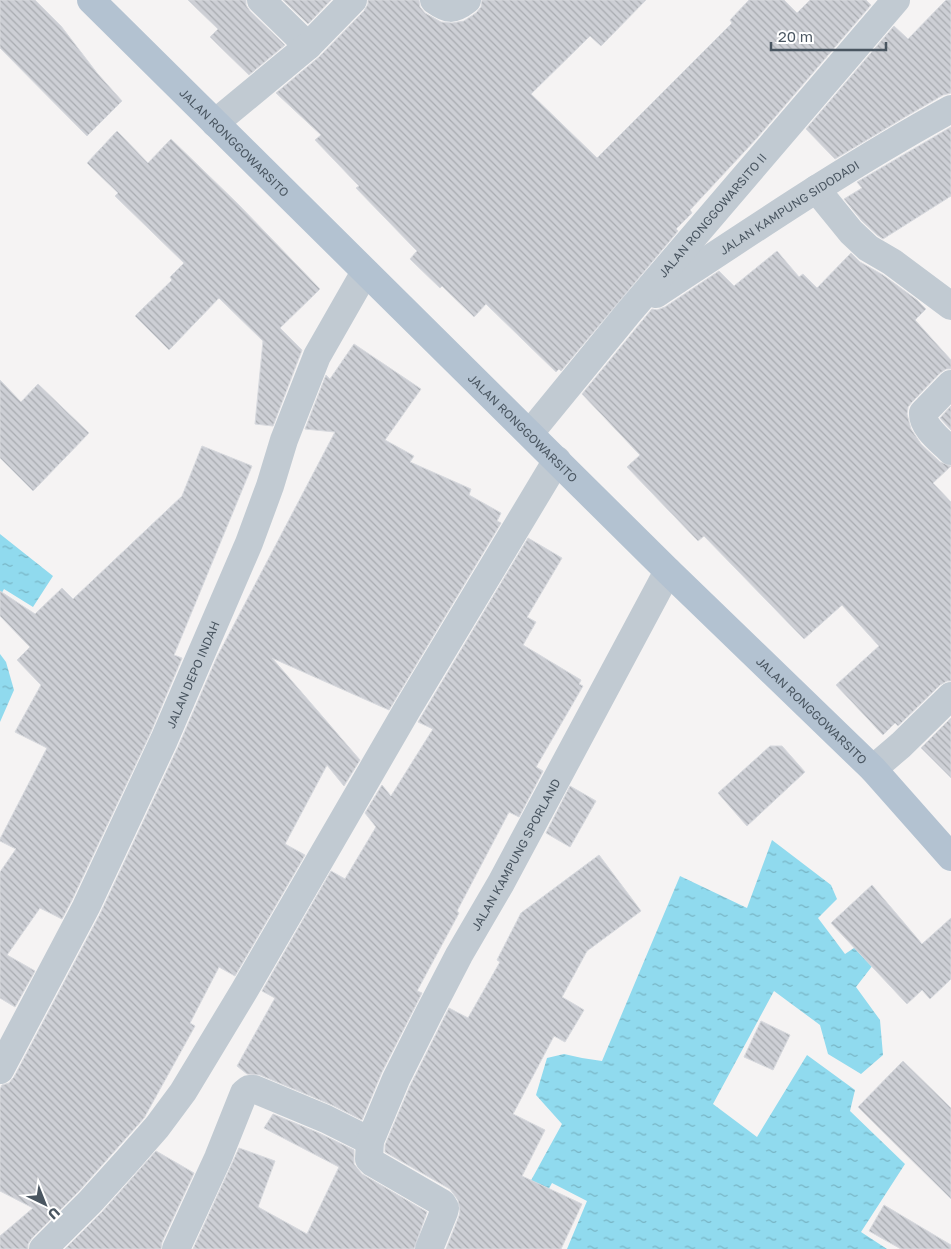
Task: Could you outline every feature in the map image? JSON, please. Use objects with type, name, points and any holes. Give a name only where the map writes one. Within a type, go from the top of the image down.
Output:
[{"type":"main road","name":"JALAN RONGGOWARSITO","points":[[91,0],[668,571],[873,769],[951,857]]},
{"type":"street","points":[[261,0],[308,46]]},
{"type":"street","points":[[214,123],[308,46],[353,0]]},
{"type":"street","points":[[434,0],[446,8],[457,8],[466,0]]},
{"type":"street","name":"JALAN RONGGOWARSITO II","points":[[530,433],[629,312],[896,0]]},
{"type":"street","name":"JALAN KAMPUNG SIDODADI","points":[[629,312],[816,189],[908,132],[951,109]]},
{"type":"street","points":[[816,189],[868,248],[892,262],[951,306]]},
{"type":"street","name":"JALAN DEPO INDAH","points":[[0,1070],[86,907],[172,723],[249,543],[270,486],[284,440],[317,356],[365,272]]},
{"type":"street","points":[[951,384],[923,412],[922,418],[926,425],[951,451]]},
{"type":"street","points":[[43,1249],[128,1160],[157,1127],[183,1092],[244,992],[408,708],[557,460]]},
{"type":"street","name":"JALAN KAMPUNG SPORLAND","points":[[370,1141],[396,1079],[437,996],[501,882],[668,571]]},
{"type":"street","points":[[873,769],[901,745],[951,696]]},
{"type":"street","points":[[176,1249],[218,1158],[244,1093],[249,1089],[254,1089],[326,1119],[370,1141],[369,1159],[373,1164],[442,1203],[444,1212],[429,1249]]},
{"type":"water","points":[[0,534],[53,576],[33,607],[4,589],[0,596]]},
{"type":"water","points":[[0,654],[6,662],[14,690],[0,722]]},
{"type":"water","points":[[772,840],[831,885],[837,899],[818,918],[845,954],[869,938],[883,952],[856,987],[880,1020],[883,1055],[861,1074],[828,1054],[820,1025],[774,991],[713,1104],[757,1137],[807,1055],[855,1090],[850,1111],[905,1164],[861,1232],[887,1249],[567,1249],[587,1201],[552,1183],[540,1205],[523,1195],[562,1124],[536,1095],[547,1058],[564,1054],[602,1061],[680,876],[747,908]]},
{"type":"building","points":[[0,0],[35,0],[61,26],[97,73],[122,101],[87,136],[0,48]]},
{"type":"building","points":[[188,0],[246,0],[246,5],[250,11],[285,45],[249,75],[210,37],[218,29]]},
{"type":"building","points":[[283,0],[331,0],[308,24]]},
{"type":"building","points":[[368,0],[419,0],[420,7],[425,13],[441,22],[452,23],[464,21],[476,13],[481,7],[482,0],[646,0],[601,46],[590,36],[531,94],[597,158],[732,23],[730,20],[749,0],[784,0],[797,13],[810,0],[866,0],[871,5],[757,138],[690,210],[692,213],[676,229],[678,231],[561,371],[559,369],[556,372],[486,304],[474,317],[410,259],[417,251],[356,188],[359,186],[315,140],[321,135],[276,93],[319,57],[364,11]]},
{"type":"building","points":[[946,0],[951,0],[951,93],[943,95],[835,159],[806,129],[894,26],[908,39]]},
{"type":"building","points":[[951,127],[951,196],[883,239],[862,221],[844,199],[862,188],[857,182]]},
{"type":"building","points":[[117,131],[148,163],[171,139],[238,204],[320,289],[280,328],[302,350],[273,426],[255,424],[263,341],[219,298],[169,350],[135,316],[172,280],[170,277],[184,263],[115,196],[118,193],[87,163]]},
{"type":"building","points":[[777,251],[799,277],[803,274],[817,288],[851,253],[860,262],[883,275],[917,300],[926,309],[915,320],[951,360],[951,369],[946,369],[940,373],[912,402],[908,407],[907,414],[911,429],[921,444],[940,462],[951,466],[933,483],[951,502],[951,681],[940,685],[898,726],[895,723],[883,735],[836,685],[879,646],[842,605],[804,639],[704,536],[698,541],[627,467],[640,455],[582,394],[652,309],[657,310],[665,307],[719,271],[734,286]]},
{"type":"building","points":[[354,344],[421,389],[385,440],[414,456],[410,462],[471,489],[469,495],[501,513],[497,521],[501,523],[389,710],[272,658],[360,760],[344,786],[327,765],[285,844],[305,855],[235,976],[219,967],[190,1023],[195,1026],[144,1118],[79,1191],[32,1238],[28,1244],[28,1249],[0,1249],[0,1236],[33,1208],[0,1191],[0,1089],[2,1085],[9,1083],[14,1077],[100,914],[178,747],[217,657],[335,432],[305,429],[326,375],[330,379]]},
{"type":"building","points":[[0,380],[21,402],[38,384],[89,433],[33,491],[0,458]]},
{"type":"building","points":[[951,406],[951,430],[940,418]]},
{"type":"building","points":[[202,446],[252,466],[174,655],[182,658],[150,734],[72,900],[62,919],[40,908],[7,955],[35,971],[15,1007],[0,998],[0,872],[16,849],[0,841],[0,839],[47,748],[15,732],[41,685],[17,660],[30,647],[0,616],[0,591],[35,614],[62,588],[73,599],[182,496]]},
{"type":"building","points":[[528,538],[562,558],[527,617],[536,622],[523,645],[581,680],[579,684],[583,686],[536,767],[543,771],[519,817],[509,812],[457,911],[459,913],[417,991],[422,993],[382,1072],[362,1120],[332,1105],[260,1075],[247,1074],[237,1066],[275,998],[262,991],[331,871],[345,879],[376,827],[365,813],[382,785],[391,796],[433,729],[418,722]]},
{"type":"building","points":[[951,718],[951,778],[921,748]]},
{"type":"building","points":[[770,746],[782,746],[805,772],[747,826],[718,793]]},
{"type":"building","points":[[570,786],[596,801],[570,847],[546,833]]},
{"type":"building","points":[[599,855],[641,911],[587,951],[562,997],[584,1010],[565,1042],[554,1036],[513,1114],[545,1130],[522,1176],[582,1204],[561,1249],[446,1249],[459,1216],[458,1200],[450,1189],[385,1152],[385,1145],[410,1086],[449,1008],[468,1018],[500,962],[497,960],[521,913]]},
{"type":"building","points":[[872,885],[922,944],[951,918],[951,979],[930,999],[922,990],[907,1004],[831,923]]},
{"type":"building","points":[[761,1021],[790,1035],[773,1070],[744,1057]]},
{"type":"building","points":[[903,1061],[951,1108],[951,1199],[858,1107]]},
{"type":"building","points":[[273,1114],[354,1150],[354,1164],[362,1174],[427,1212],[414,1249],[193,1249],[239,1148],[275,1161],[258,1207],[307,1234],[339,1167],[264,1128]]},
{"type":"building","points":[[156,1151],[194,1173],[162,1242],[161,1249],[65,1249],[102,1212]]},
{"type":"building","points":[[884,1205],[951,1245],[951,1249],[901,1249],[869,1231]]}]
